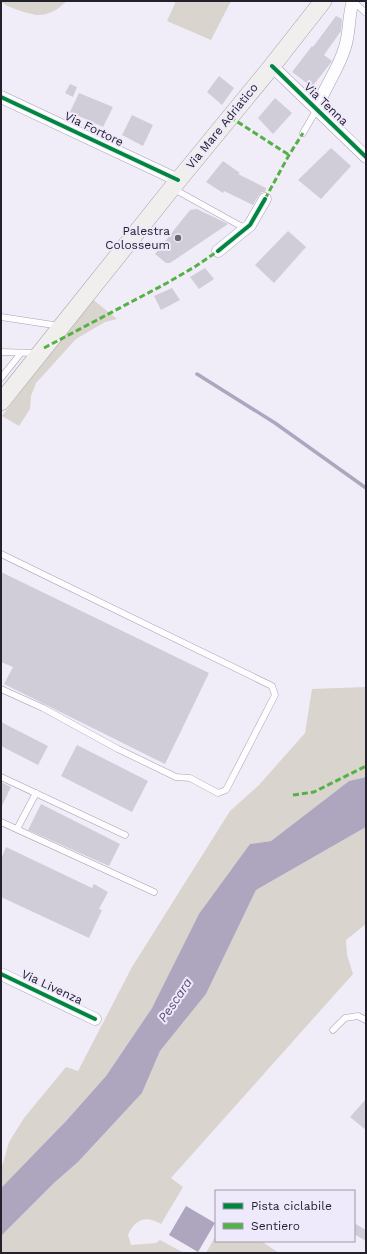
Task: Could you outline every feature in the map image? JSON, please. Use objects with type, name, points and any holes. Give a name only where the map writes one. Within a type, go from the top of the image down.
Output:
[{"type":"main road","name":"Via Mare Adriatico","points":[[1,402],[323,1]]},
{"type":"street","points":[[317,109],[346,46],[349,18],[353,1]]},
{"type":"street","name":"Via Tenna","points":[[272,66],[366,156]]},
{"type":"street","name":"Via Fortore","points":[[1,97],[175,184]]},
{"type":"street","points":[[218,251],[250,225],[265,199]]},
{"type":"street","name":"Via Livenza","points":[[1,974],[95,1019]]},
{"type":"lane","points":[[353,1],[366,13]]},
{"type":"lane","points":[[303,133],[317,109]]},
{"type":"lane","points":[[175,184],[246,228]]},
{"type":"lane","points":[[1,317],[62,326]]},
{"type":"lane","points":[[2,353],[40,354]]},
{"type":"lane","points":[[1,378],[21,353]]},
{"type":"lane","points":[[1,554],[272,686],[275,695],[226,790],[218,793],[190,778],[176,777],[118,749],[42,708],[1,689]]},
{"type":"lane","points":[[1,777],[125,836]]},
{"type":"lane","points":[[17,829],[36,793]]},
{"type":"lane","points":[[1,822],[154,892]]},
{"type":"lane","points":[[333,1030],[345,1018],[358,1016],[366,1020]]},
{"type":"shaded area","points":[[1,1],[67,1],[54,11],[47,14],[35,15],[7,6]]},
{"type":"shaded area","points":[[176,1],[231,1],[211,40],[167,21]]},
{"type":"shaded area","points":[[91,298],[117,319],[105,322],[76,339],[36,383],[31,396],[30,409],[19,426],[2,416]]},
{"type":"shaded area","points":[[366,687],[366,777],[349,781],[271,841],[250,844],[152,1008],[106,1076],[66,1121],[1,1188],[1,1170],[9,1142],[24,1118],[66,1067],[78,1071],[132,967],[230,811],[259,785],[305,733],[312,689]]},
{"type":"shaded area","points":[[366,827],[366,924],[346,940],[347,955],[353,974],[171,1178],[183,1187],[161,1224],[156,1221],[146,1219],[142,1220],[134,1225],[128,1235],[131,1245],[156,1243],[160,1240],[184,1253],[1,1253],[1,1236],[54,1183],[78,1162],[142,1093],[160,1051],[206,994],[256,890]]},
{"type":"shaded area","points":[[215,1237],[215,1242],[262,1242],[279,1253],[206,1253]]},
{"type":"water","name":"Pescara","points":[[366,777],[366,827],[256,890],[206,994],[160,1051],[142,1093],[78,1162],[54,1183],[1,1236],[1,1188],[66,1121],[106,1076],[152,1008],[199,914],[250,844],[271,841],[349,781]]},
{"type":"water","points":[[186,1206],[215,1223],[198,1252],[169,1235]]},
{"type":"building","points":[[336,16],[342,19],[341,31],[324,55],[332,61],[312,87],[292,72]]},
{"type":"building","points":[[219,76],[234,88],[222,105],[207,92]]},
{"type":"building","points":[[70,84],[77,87],[73,97],[65,93]]},
{"type":"building","points":[[79,93],[113,107],[103,127],[70,112]]},
{"type":"building","points":[[275,98],[292,113],[273,134],[258,118]]},
{"type":"building","points":[[132,115],[153,125],[143,146],[122,135]]},
{"type":"building","points":[[331,148],[351,166],[321,199],[298,180]]},
{"type":"building","points":[[223,161],[240,173],[238,174],[266,188],[265,192],[262,192],[259,195],[253,205],[224,191],[223,193],[206,182]]},
{"type":"building","points":[[197,209],[228,224],[170,263],[166,263],[155,254],[190,210]]},
{"type":"building","points":[[288,231],[306,247],[274,283],[255,265]]},
{"type":"building","points":[[205,268],[214,279],[199,289],[190,277]]},
{"type":"building","points":[[172,288],[180,300],[161,310],[154,296]]},
{"type":"building","points":[[1,572],[209,673],[165,764],[4,684],[13,667],[1,662]]},
{"type":"building","points":[[1,722],[48,746],[38,765],[1,746]]},
{"type":"building","points":[[77,745],[148,781],[132,812],[61,776]]},
{"type":"building","points":[[1,782],[11,787],[1,808]]},
{"type":"building","points":[[41,804],[120,844],[109,866],[28,830]]},
{"type":"building","points":[[6,847],[92,888],[94,884],[108,892],[99,909],[102,910],[89,938],[1,897],[1,859]]},
{"type":"building","points":[[366,1099],[366,1130],[350,1117]]},
{"type":"building","points":[[355,1224],[366,1230],[366,1241],[355,1235]]},
{"type":"waterway","points":[[197,374],[275,423],[366,488]]},
{"type":"marked path","points":[[230,117],[289,155]]},
{"type":"marked path","points":[[265,199],[303,133]]},
{"type":"marked path","points":[[44,348],[167,283],[218,251]]},
{"type":"marked path","points":[[293,795],[314,792],[366,766]]},
{"type":"cycle path","points":[[272,66],[366,157]]},
{"type":"cycle path","points":[[1,97],[178,180]]},
{"type":"cycle path","points":[[218,251],[250,225],[265,199]]},
{"type":"cycle path","points":[[1,974],[95,1019]]},
{"type":"place","name":"Palestra Colosseum","points":[[178,238]]}]
